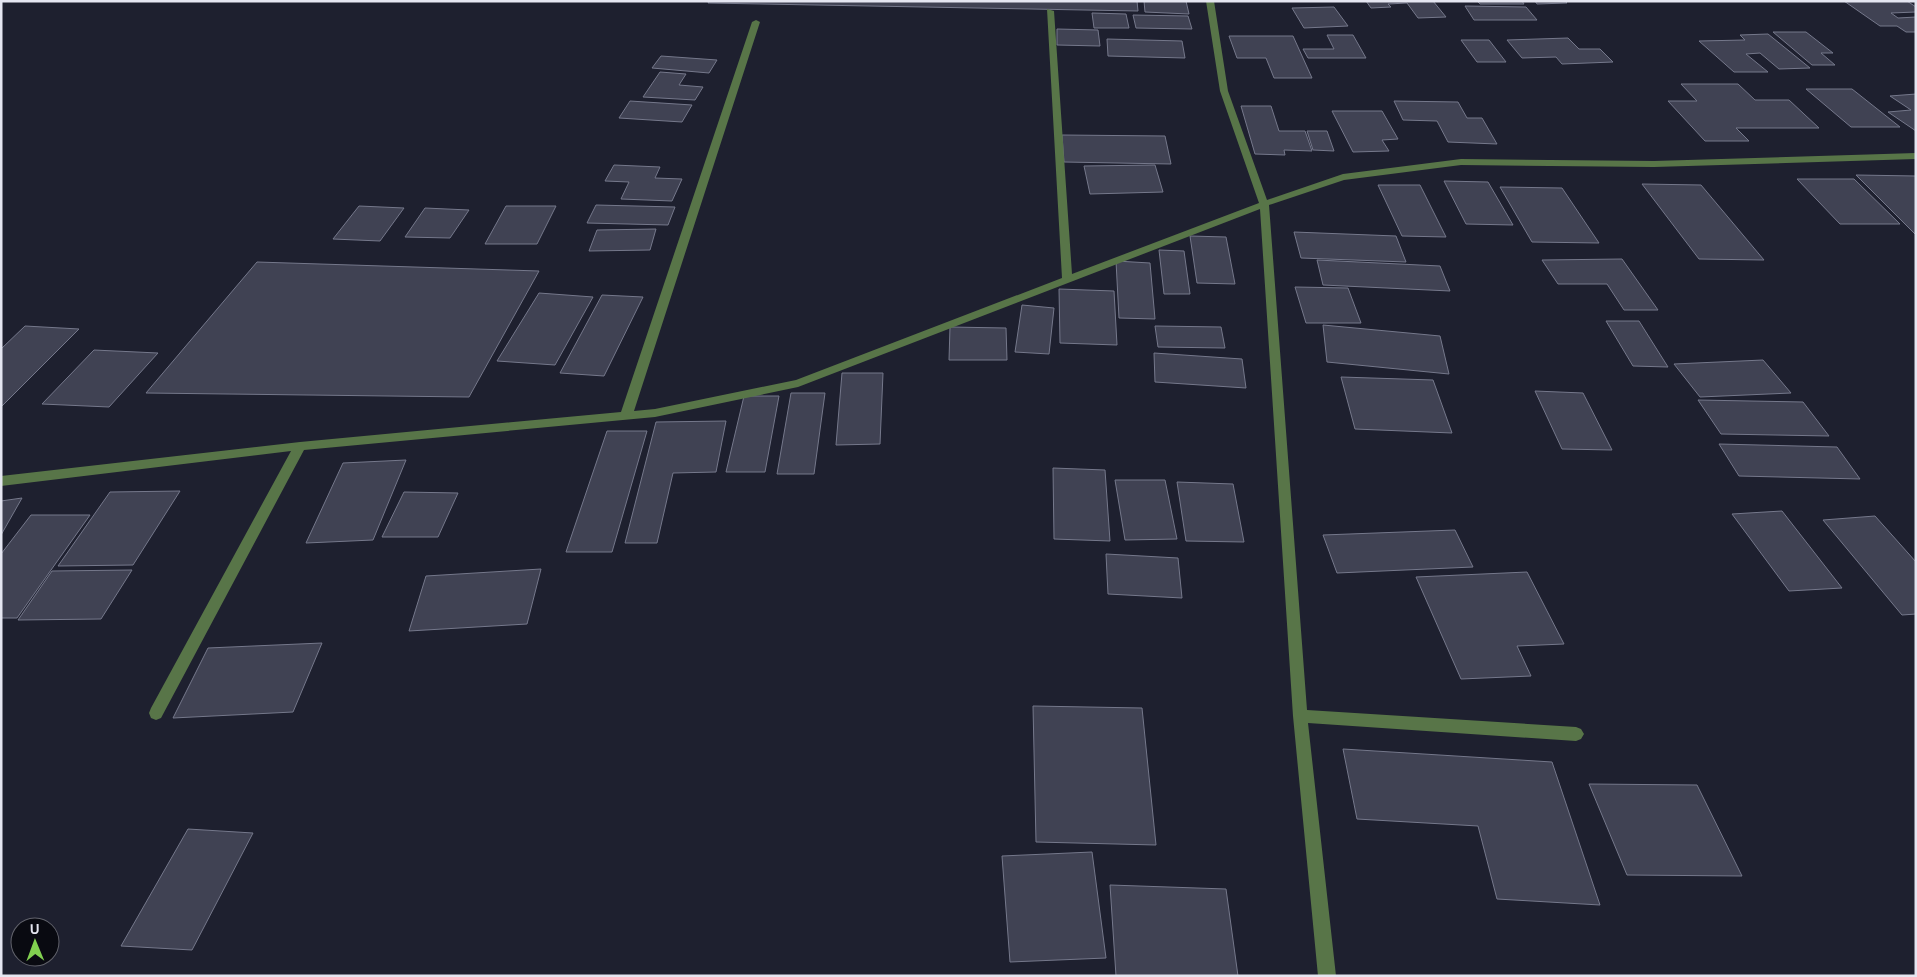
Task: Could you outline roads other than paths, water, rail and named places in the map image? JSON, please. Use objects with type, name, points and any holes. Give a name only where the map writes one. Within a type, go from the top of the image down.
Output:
[{"type":"street","points":[[1210,1],[1224,91],[1264,204],[1300,716],[1327,976]]},
{"type":"street","points":[[1050,11],[1067,280]]},
{"type":"street","points":[[626,416],[756,22]]},
{"type":"street","points":[[1,481],[300,446],[655,413],[798,383],[1264,204],[1343,177],[1461,162],[1654,164],[1916,156]]},
{"type":"street","points":[[156,713],[300,446]]},
{"type":"street","points":[[1300,716],[1576,734]]}]
